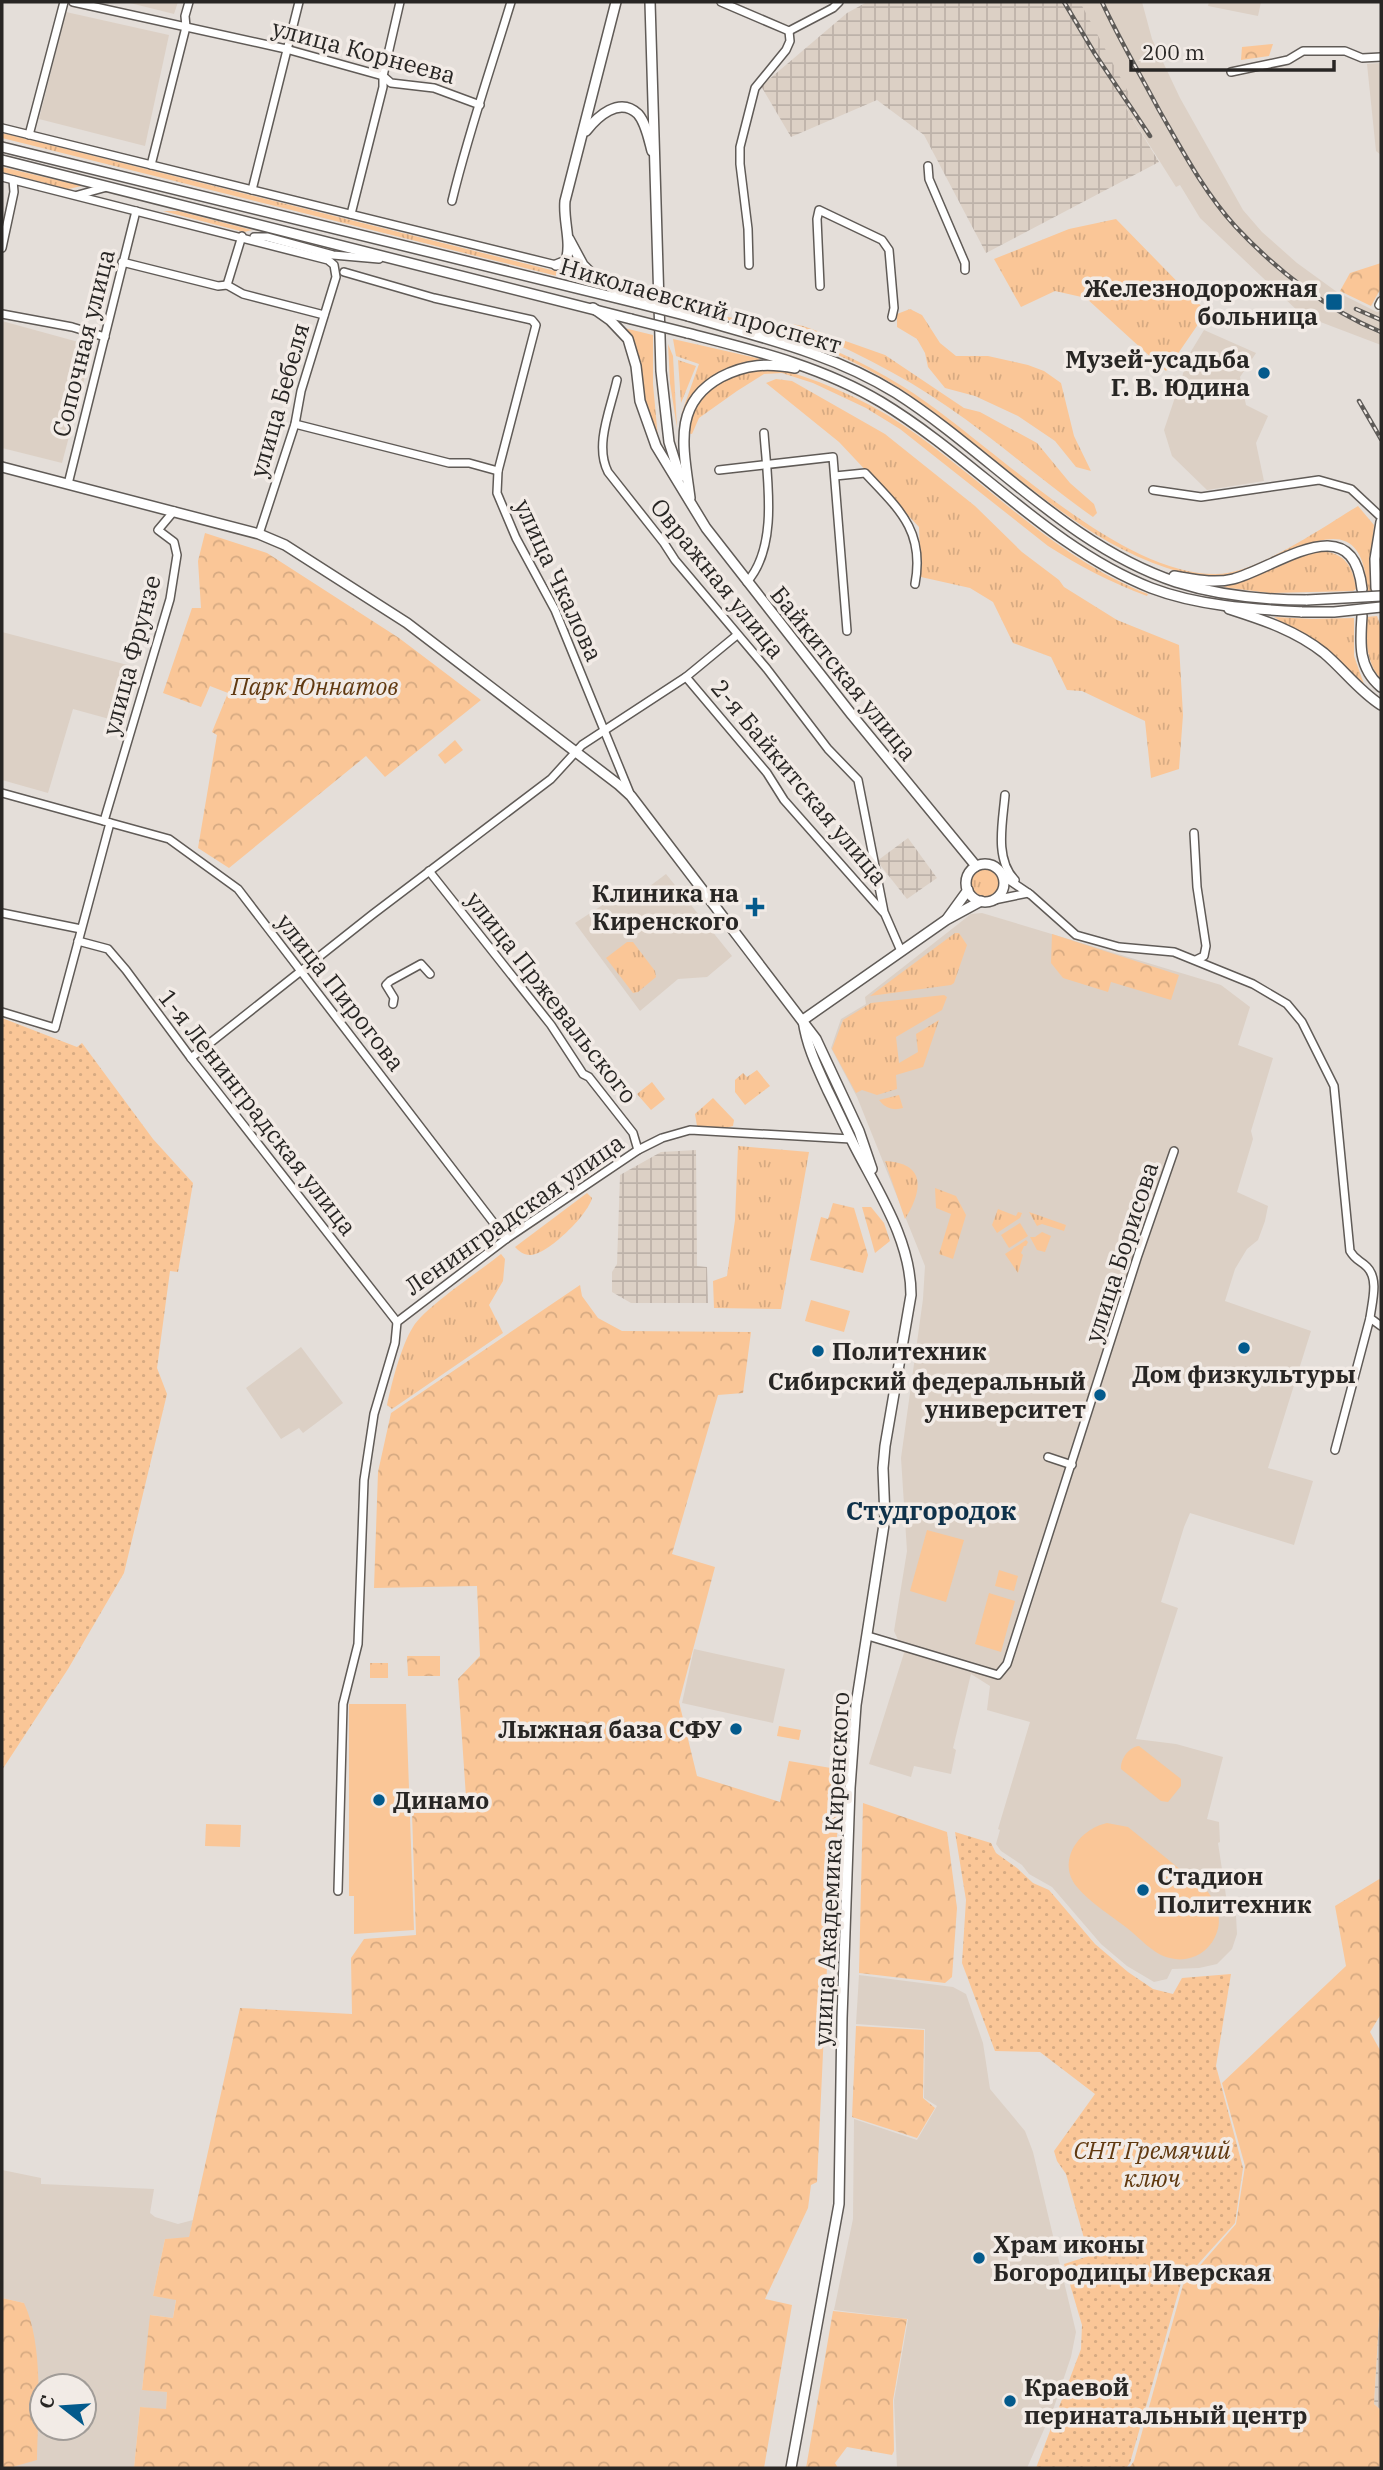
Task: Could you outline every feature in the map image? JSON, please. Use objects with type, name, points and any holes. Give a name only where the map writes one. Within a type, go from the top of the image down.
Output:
[{"type":"main road","points":[[556,265],[566,261],[568,254],[563,216],[565,201],[616,2]]},
{"type":"main road","points":[[650,2],[659,337],[665,416],[677,470],[690,500]]},
{"type":"main road","points":[[582,136],[598,116],[610,110],[627,108],[637,114],[643,123],[656,166]]},
{"type":"main road","name":"Николаевский проспект","points":[[2,147],[637,303],[808,351],[835,361],[879,384],[936,422],[1086,536],[1152,572],[1184,584],[1231,594],[1307,600],[1379,592]]},
{"type":"main road","name":"Николаевский проспект","points":[[2,160],[764,352],[862,392],[929,434],[1058,535],[1103,565],[1177,597],[1207,603],[1302,612],[1381,607]]},
{"type":"main road","points":[[567,235],[583,265],[595,277],[637,303]]},
{"type":"main road","points":[[593,308],[610,320],[628,340],[636,366],[640,401],[656,446],[690,500]]},
{"type":"main road","points":[[690,500],[684,431],[688,411],[701,389],[740,368],[761,364],[812,371]]},
{"type":"main road","name":"улица Академика Киренского","points":[[2,467],[259,534],[285,545],[407,623],[575,752],[631,796],[803,1020],[816,1039],[859,1131],[908,1262],[911,1295],[885,1446],[885,1518],[856,1705],[850,1788],[842,2018],[839,2204],[790,2468]]},
{"type":"main road","name":"Байкитская улица","points":[[690,500],[706,528],[747,582],[976,866]]},
{"type":"main road","points":[[1379,592],[1376,559],[1381,522]]},
{"type":"main road","points":[[1152,572],[1219,582],[1249,574],[1325,544],[1341,549],[1350,556],[1361,575],[1362,589]]},
{"type":"main road","points":[[1207,603],[1288,629],[1324,654],[1361,690],[1381,705]]},
{"type":"main road","points":[[1362,616],[1363,662],[1373,680],[1381,687]]},
{"type":"main road","points":[[803,1020],[946,920],[981,901],[994,900],[1004,887],[1003,876],[993,865],[976,866],[967,878],[968,890],[973,897],[981,901]]},
{"type":"main road","points":[[946,920],[968,890]]},
{"type":"main road","name":"улица Академика Киренского","points":[[803,1020],[806,1044],[851,1139],[881,1194]]},
{"type":"street","points":[[29,135],[64,2]]},
{"type":"street","name":"улица Корнеева","points":[[73,2],[286,49],[383,76],[391,83],[434,88],[480,105]]},
{"type":"street","points":[[151,165],[186,27],[185,16],[189,2]]},
{"type":"street","points":[[252,190],[299,2]]},
{"type":"street","points":[[351,214],[383,87],[383,76],[400,2]]},
{"type":"street","points":[[452,201],[464,150],[511,2]]},
{"type":"street","points":[[721,2],[789,31]]},
{"type":"street","points":[[789,31],[833,8],[839,2]]},
{"type":"street","points":[[749,265],[740,147],[755,88],[786,50],[790,41],[789,31]]},
{"type":"street","points":[[1231,72],[1288,60],[1303,51],[1345,51],[1362,58],[1381,57]]},
{"type":"street","points":[[2,128],[556,265],[595,277]]},
{"type":"street","points":[[929,166],[929,179],[965,263],[964,270]]},
{"type":"street","points":[[2,177],[242,236],[267,237],[333,255],[401,260]]},
{"type":"street","points":[[2,248],[14,192],[13,180]]},
{"type":"street","points":[[77,195],[109,186]]},
{"type":"street","points":[[820,286],[817,219],[819,210],[883,240],[889,250],[894,308],[892,317]]},
{"type":"street","name":"Сопочная улица","points":[[68,484],[136,211]]},
{"type":"street","points":[[227,285],[242,236]]},
{"type":"street","name":"улица Бебеля","points":[[242,236],[328,260],[337,269],[301,391],[295,424],[259,534]]},
{"type":"street","points":[[122,262],[218,286],[227,285],[243,294],[324,315]]},
{"type":"street","name":"улица Чкалова","points":[[344,272],[434,298],[532,320],[537,329],[498,471],[497,493],[516,538],[555,610],[631,796]]},
{"type":"street","points":[[2,314],[72,327],[105,337]]},
{"type":"street","name":"Овражная улица","points":[[617,380],[602,447],[603,461],[608,471],[828,749],[858,780],[884,912]]},
{"type":"street","points":[[295,424],[449,463],[469,463],[498,471]]},
{"type":"street","points":[[747,582],[754,574],[765,539],[769,510],[764,433]]},
{"type":"street","points":[[719,470],[834,457],[847,631]]},
{"type":"street","points":[[835,476],[865,473],[902,512],[913,531],[918,566],[915,584]]},
{"type":"street","points":[[1153,491],[1201,497],[1319,480],[1351,489],[1381,517]]},
{"type":"street","name":"улица Фрунзе","points":[[2,1012],[55,1028],[107,822],[170,599],[177,555],[174,542],[158,530],[174,511]]},
{"type":"street","points":[[191,1058],[551,779],[575,752],[686,677],[737,635]]},
{"type":"street","name":"2-я Байкитская улица","points":[[686,677],[767,773],[784,800],[884,912]]},
{"type":"street","name":"улица Пирогова","points":[[2,793],[169,839],[238,889],[506,1239]]},
{"type":"street","points":[[1005,795],[1002,848],[1004,862],[1010,874],[1076,935],[1119,947],[1174,952],[1253,984],[1287,1004],[1302,1022],[1330,1073],[1335,1086],[1350,1251],[1356,1261],[1366,1266],[1374,1277],[1370,1318],[1335,1450]]},
{"type":"street","points":[[1194,833],[1197,887],[1206,946],[1204,956],[1196,960]]},
{"type":"street","name":"улица Пржевальского","points":[[429,871],[551,1025],[583,1074],[589,1077],[633,1133],[638,1150]]},
{"type":"street","points":[[1003,876],[1028,893]]},
{"type":"street","points":[[994,900],[1028,893]]},
{"type":"street","points":[[884,912],[901,951]]},
{"type":"street","points":[[2,913],[81,929]]},
{"type":"street","name":"1-я Ленинградская улица","points":[[78,941],[108,950],[397,1322]]},
{"type":"street","points":[[393,1004],[394,998],[386,985],[390,981],[421,964],[430,974]]},
{"type":"street","name":"Ленинградская улица","points":[[338,1891],[343,1704],[358,1644],[364,1480],[374,1414],[395,1343],[397,1322],[506,1239],[638,1150],[662,1138],[690,1130],[851,1139]]},
{"type":"street","name":"улица Борисова","points":[[1072,1465],[1138,1255],[1174,1151]]},
{"type":"street","points":[[1370,1318],[1381,1326]]},
{"type":"street","points":[[867,1636],[998,1675],[1007,1664],[1072,1465],[1048,1457]]},
{"type":"shaded area","points":[[126,2],[178,2],[174,14]]},
{"type":"shaded area","points":[[867,2],[1080,2],[1133,101],[1126,108],[1159,162],[986,253],[924,135],[877,100],[791,137],[761,86],[847,13]]},
{"type":"shaded area","points":[[1080,2],[1142,2],[1152,39],[1180,98],[1243,210],[1262,232],[1297,263],[1337,292],[1377,312],[1381,311],[1381,345],[1302,315],[1200,218],[1180,185],[1176,187],[1126,108]]},
{"type":"shaded area","points":[[1209,2],[1261,2],[1258,16],[1208,6]]},
{"type":"shaded area","points":[[66,12],[169,35],[145,146],[39,119]]},
{"type":"shaded area","points":[[1381,63],[1381,155],[1376,151],[1367,64]]},
{"type":"shaded area","points":[[2,321],[93,346],[62,463],[2,448]]},
{"type":"shaded area","points":[[1204,330],[1256,353],[1240,377],[1246,405],[1268,416],[1256,443],[1264,481],[1207,490],[1172,456],[1164,430],[1190,353]]},
{"type":"shaded area","points":[[2,632],[139,668],[124,723],[73,709],[48,793],[2,780]]},
{"type":"shaded area","points":[[908,838],[937,878],[907,899],[877,861]]},
{"type":"shaded area","points":[[666,874],[732,956],[707,977],[678,979],[640,1011],[575,923],[618,895],[626,904]]},
{"type":"shaded area","name":"Сибирский федеральный университет","points":[[982,913],[1221,985],[1250,1007],[1238,1045],[1273,1058],[1251,1131],[1253,1139],[1237,1192],[1268,1206],[1258,1240],[1247,1249],[1235,1269],[1225,1301],[1311,1331],[1268,1468],[1313,1481],[1294,1545],[1190,1513],[1184,1527],[1161,1602],[1178,1608],[1136,1739],[1176,1744],[1223,1757],[1207,1819],[1219,1822],[1218,1843],[1226,1896],[1236,1915],[1237,1934],[1232,1949],[1217,1964],[1172,1969],[1167,1979],[1154,1982],[1127,1966],[1101,1944],[1052,1887],[1029,1874],[996,1844],[1000,1830],[998,1829],[1030,1722],[987,1710],[990,1686],[971,1674],[953,1748],[956,1750],[951,1774],[914,1766],[911,1777],[869,1764],[904,1653],[894,1631],[907,1551],[901,1458],[923,1299],[925,1266],[857,1097],[831,1048],[841,1019],[866,1004],[865,997],[971,914]]},
{"type":"shaded area","points":[[696,1150],[697,1266],[707,1267],[708,1303],[631,1303],[612,1292],[612,1272],[617,1264],[620,1175],[661,1152]]},
{"type":"shaded area","points":[[301,1347],[343,1403],[303,1433],[299,1428],[281,1439],[246,1388]]},
{"type":"shaded area","points":[[694,1649],[785,1669],[773,1723],[682,1703]]},
{"type":"shaded area","points":[[859,1975],[953,1987],[966,1994],[983,2043],[990,2089],[1025,2131],[1033,2152],[1076,2332],[1071,2357],[1054,2407],[1027,2468],[897,2468],[894,2400],[908,2319],[834,2310],[853,2219],[854,2119],[917,2140],[937,2106],[924,2098],[925,2029],[856,2024]]},
{"type":"shaded area","points":[[2,2170],[41,2178],[41,2184],[154,2189],[150,2213],[155,2217],[178,2224],[193,2220],[189,2238],[165,2239],[153,2296],[176,2299],[173,2318],[151,2315],[142,2389],[167,2392],[166,2410],[140,2407],[134,2468],[9,2468],[37,2459],[36,2442],[98,2442],[98,2372],[30,2372],[24,2303],[2,2298]]},
{"type":"shaded area","points":[[1381,2286],[1381,2410],[1374,2404]]},
{"type":"green space","points":[[1273,44],[1269,56],[1241,60],[1242,47]]},
{"type":"green space","points":[[2,133],[587,279],[593,285],[2,138]]},
{"type":"green space","points":[[2,167],[82,186],[68,189],[2,172]]},
{"type":"green space","points":[[163,211],[178,211],[252,230],[244,232]]},
{"type":"green space","points":[[1116,219],[1203,308],[1201,320],[1166,371],[1086,298],[1055,291],[1021,307],[994,259],[1069,229]]},
{"type":"green space","points":[[1381,263],[1381,288],[1371,306],[1340,291],[1350,273]]},
{"type":"green space","points":[[910,309],[922,315],[940,343],[956,356],[988,356],[1028,365],[1044,371],[1061,383],[1074,436],[1091,471],[1076,467],[1055,441],[1018,416],[975,396],[945,388],[928,367],[925,353],[917,339],[897,327],[897,314]]},
{"type":"green space","points":[[710,313],[785,331],[870,367],[936,409],[1053,500],[1095,529],[1136,552],[1177,568],[1216,574],[1250,566],[1289,548],[1358,506],[1374,525],[1370,565],[1371,591],[1367,591],[1362,562],[1352,545],[1337,539],[1300,547],[1259,566],[1222,576],[1176,571],[1130,553],[1061,511],[929,409],[882,377],[804,341]]},
{"type":"green space","points":[[792,324],[885,355],[964,408],[980,412],[1037,443],[1070,483],[1094,504],[1097,513],[1093,517],[967,420],[911,383]]},
{"type":"green space","points":[[624,328],[653,335],[653,384],[658,438],[644,405],[635,344]]},
{"type":"green space","points":[[673,339],[761,359],[745,362],[715,375],[698,389],[681,415],[699,364],[676,356]]},
{"type":"green space","points":[[668,344],[673,356],[677,428],[670,383]]},
{"type":"green space","points":[[678,360],[696,366],[681,403]]},
{"type":"green space","points":[[766,365],[837,389],[887,415],[933,447],[1051,539],[1114,579],[1148,594],[1147,596],[1096,574],[1048,546],[900,429],[866,408],[813,383],[782,373],[764,374],[699,418],[692,434],[687,433],[693,408],[702,395],[728,378]]},
{"type":"green space","points":[[776,379],[792,381],[885,434],[975,506],[1022,552],[1059,580],[1064,587],[1117,620],[1179,645],[1183,715],[1179,769],[1151,778],[1145,721],[1082,691],[1067,690],[1051,657],[1013,643],[993,602],[970,588],[921,577],[919,527],[839,442],[766,383]]},
{"type":"green space","name":"Парк Юннатов","points":[[205,533],[267,553],[399,638],[481,700],[385,777],[366,756],[229,868],[198,848],[217,735],[212,732],[228,693],[210,686],[201,707],[163,693],[192,608],[201,608],[198,561]]},
{"type":"green space","points":[[1319,551],[1335,554],[1346,561],[1356,589],[1269,593],[1222,587],[1245,581]]},
{"type":"green space","points":[[1377,616],[1381,627],[1381,680],[1369,658],[1367,642],[1367,617]]},
{"type":"green space","points":[[1274,617],[1354,618],[1354,656],[1364,684],[1332,654]]},
{"type":"green space","points":[[455,740],[463,750],[445,764],[438,755]]},
{"type":"green space","points":[[986,868],[997,872],[1001,883],[997,894],[986,898],[975,894],[971,883],[975,872]]},
{"type":"green space","points":[[955,933],[959,933],[967,945],[954,983],[870,996]]},
{"type":"green space","points":[[1052,934],[1179,975],[1171,1000],[1111,982],[1108,992],[1063,978],[1051,963]]},
{"type":"green space","points":[[627,942],[633,942],[655,971],[656,977],[633,993],[606,958]]},
{"type":"green space","points":[[944,995],[947,997],[942,1010],[896,1037],[899,1063],[918,1052],[916,1034],[939,1020],[923,1067],[896,1075],[897,1089],[877,1095],[862,1090],[856,1093],[832,1049],[843,1020],[871,1003]]},
{"type":"green space","points":[[2,1018],[77,1047],[82,1043],[153,1139],[193,1183],[178,1272],[170,1271],[157,1368],[167,1394],[124,1573],[68,1669],[2,1770]]},
{"type":"green space","points":[[757,1070],[770,1086],[745,1105],[735,1092],[735,1080],[743,1073],[747,1077]]},
{"type":"green space","points":[[652,1082],[665,1099],[651,1110],[637,1094]]},
{"type":"green space","points":[[899,1095],[903,1108],[890,1108],[879,1100]]},
{"type":"green space","points":[[713,1098],[734,1120],[733,1126],[697,1126],[695,1114]]},
{"type":"green space","points":[[738,1146],[809,1152],[781,1309],[714,1308],[713,1281],[727,1276],[735,1220]]},
{"type":"green space","points":[[885,1161],[908,1167],[917,1180],[915,1198],[905,1219]]},
{"type":"green space","points":[[935,1188],[956,1196],[966,1215],[953,1259],[939,1254],[951,1214],[936,1208]]},
{"type":"green space","points":[[587,1193],[592,1198],[589,1205],[575,1224],[556,1241],[530,1255],[523,1254],[515,1247]]},
{"type":"green space","points":[[833,1203],[854,1208],[868,1255],[863,1273],[810,1260],[821,1217],[828,1219]]},
{"type":"green space","points":[[862,1207],[871,1207],[884,1223],[890,1241],[875,1253]]},
{"type":"green space","points":[[998,1209],[1016,1216],[1018,1212],[1022,1213],[1020,1218],[997,1233],[992,1225]]},
{"type":"green space","points":[[1029,1212],[1066,1225],[1064,1231],[1042,1224],[1037,1226]]},
{"type":"green space","points":[[1020,1223],[1028,1236],[1009,1248],[1001,1235]]},
{"type":"green space","points":[[1042,1232],[1051,1236],[1045,1252],[1037,1250],[1030,1237]]},
{"type":"green space","points":[[1026,1240],[1028,1242],[1021,1253],[1023,1255],[1018,1273],[1005,1254]]},
{"type":"green space","points":[[501,1254],[505,1259],[503,1281],[489,1305],[503,1333],[392,1409],[387,1405],[391,1386],[413,1327],[441,1300]]},
{"type":"green space","points":[[580,1285],[582,1296],[598,1318],[622,1331],[751,1332],[743,1393],[718,1395],[672,1554],[715,1567],[679,1702],[697,1776],[780,1802],[789,1761],[843,1770],[829,1924],[817,2182],[811,2185],[808,2208],[765,2299],[792,2305],[764,2468],[134,2468],[140,2407],[166,2409],[167,2392],[142,2390],[150,2315],[173,2318],[176,2300],[153,2296],[165,2239],[189,2237],[240,2008],[352,2014],[351,1958],[364,1939],[416,1935],[412,1813],[467,1812],[458,1679],[480,1656],[477,1586],[374,1588],[378,1472],[391,1413]]},
{"type":"green space","points":[[811,1300],[850,1311],[844,1332],[805,1321]]},
{"type":"green space","points":[[984,1507],[998,1511],[996,1520],[989,1518],[986,1524],[979,1522]]},
{"type":"green space","points":[[927,1530],[964,1540],[946,1602],[910,1591]]},
{"type":"green space","points":[[999,1570],[1018,1576],[1014,1591],[995,1586]]},
{"type":"green space","points":[[989,1593],[1015,1601],[1001,1652],[975,1644]]},
{"type":"green space","points":[[407,1656],[440,1656],[440,1676],[408,1676]]},
{"type":"green space","points":[[370,1663],[388,1663],[388,1678],[370,1678]]},
{"type":"green space","name":"Динамо","points":[[349,1704],[406,1704],[414,1930],[354,1934],[354,1896],[349,1896]]},
{"type":"green space","points":[[779,1726],[801,1730],[799,1740],[777,1736]]},
{"type":"green space","points":[[1139,1746],[1181,1779],[1181,1786],[1168,1802],[1161,1801],[1121,1769],[1126,1754]]},
{"type":"green space","points":[[863,1803],[947,1832],[957,1908],[952,1977],[945,1983],[859,1973]]},
{"type":"green space","name":"Стадион Политехник","points":[[1107,1823],[1128,1827],[1208,1892],[1217,1908],[1219,1925],[1212,1943],[1202,1952],[1184,1959],[1170,1958],[1158,1953],[1077,1887],[1069,1867],[1074,1847],[1088,1832]]},
{"type":"green space","points":[[206,1824],[241,1825],[240,1847],[205,1846]]},
{"type":"green space","name":"СНТ Гремячий ключ","points":[[955,1832],[991,1843],[996,1853],[1033,1883],[1049,1890],[1095,1944],[1153,1989],[1173,1994],[1182,1978],[1231,1974],[1216,2066],[1243,2168],[1235,2223],[1181,2283],[1130,2463],[1126,2468],[1036,2468],[1081,2349],[1082,2325],[1064,2264],[1089,2256],[1066,2174],[1054,2151],[1095,2094],[1040,2052],[995,2051],[962,1963],[966,1900]]},
{"type":"green space","points":[[1381,1878],[1381,2014],[1370,2032],[1381,2052],[1381,2286],[1374,2404],[1381,2410],[1381,2466],[1129,2468],[1134,2461],[1183,2285],[1236,2224],[1245,2166],[1222,2083],[1346,1966],[1335,1906]]},
{"type":"green space","points":[[856,2026],[924,2030],[923,2098],[935,2108],[917,2138],[852,2117]]},
{"type":"green space","points":[[2,2298],[24,2303],[35,2339],[38,2372],[28,2372],[28,2442],[38,2442],[37,2460],[2,2468]]},
{"type":"green space","points":[[833,2311],[907,2319],[893,2400],[894,2451],[892,2455],[847,2447],[835,2463],[838,2468],[806,2468]]},
{"type":"railway","points":[[1064,2],[1150,136]]},
{"type":"railway","points":[[1102,2],[1176,140],[1203,185],[1224,213],[1267,258],[1303,287],[1341,312],[1381,332]]},
{"type":"railway","points":[[1356,309],[1381,320]]},
{"type":"railway","points":[[1359,401],[1381,439]]},
{"type":"place","name":"Железнодорожная больница","points":[[1334,302]]},
{"type":"place","name":"Музей-усадьба Г. В. Юдина","points":[[1264,373]]},
{"type":"place","name":"Клиника на Киренского","points":[[755,907]]},
{"type":"place","name":"Дом физкультуры","points":[[1244,1348]]},
{"type":"place","name":"Политехник","points":[[818,1351]]},
{"type":"place","name":"Сибирский федеральный университет","points":[[1100,1395]]},
{"type":"place","name":"Лыжная база СФУ","points":[[736,1729]]},
{"type":"place","name":"Динамо","points":[[379,1800]]},
{"type":"place","name":"Стадион Политехник","points":[[1143,1890]]},
{"type":"place","name":"Храм иконы Богородицы Иверская","points":[[979,2258]]},
{"type":"place","name":"Краевой перинатальный центр","points":[[1010,2401]]},
{"type":"district","name":"Студгородок","points":[[931,1510]]}]
